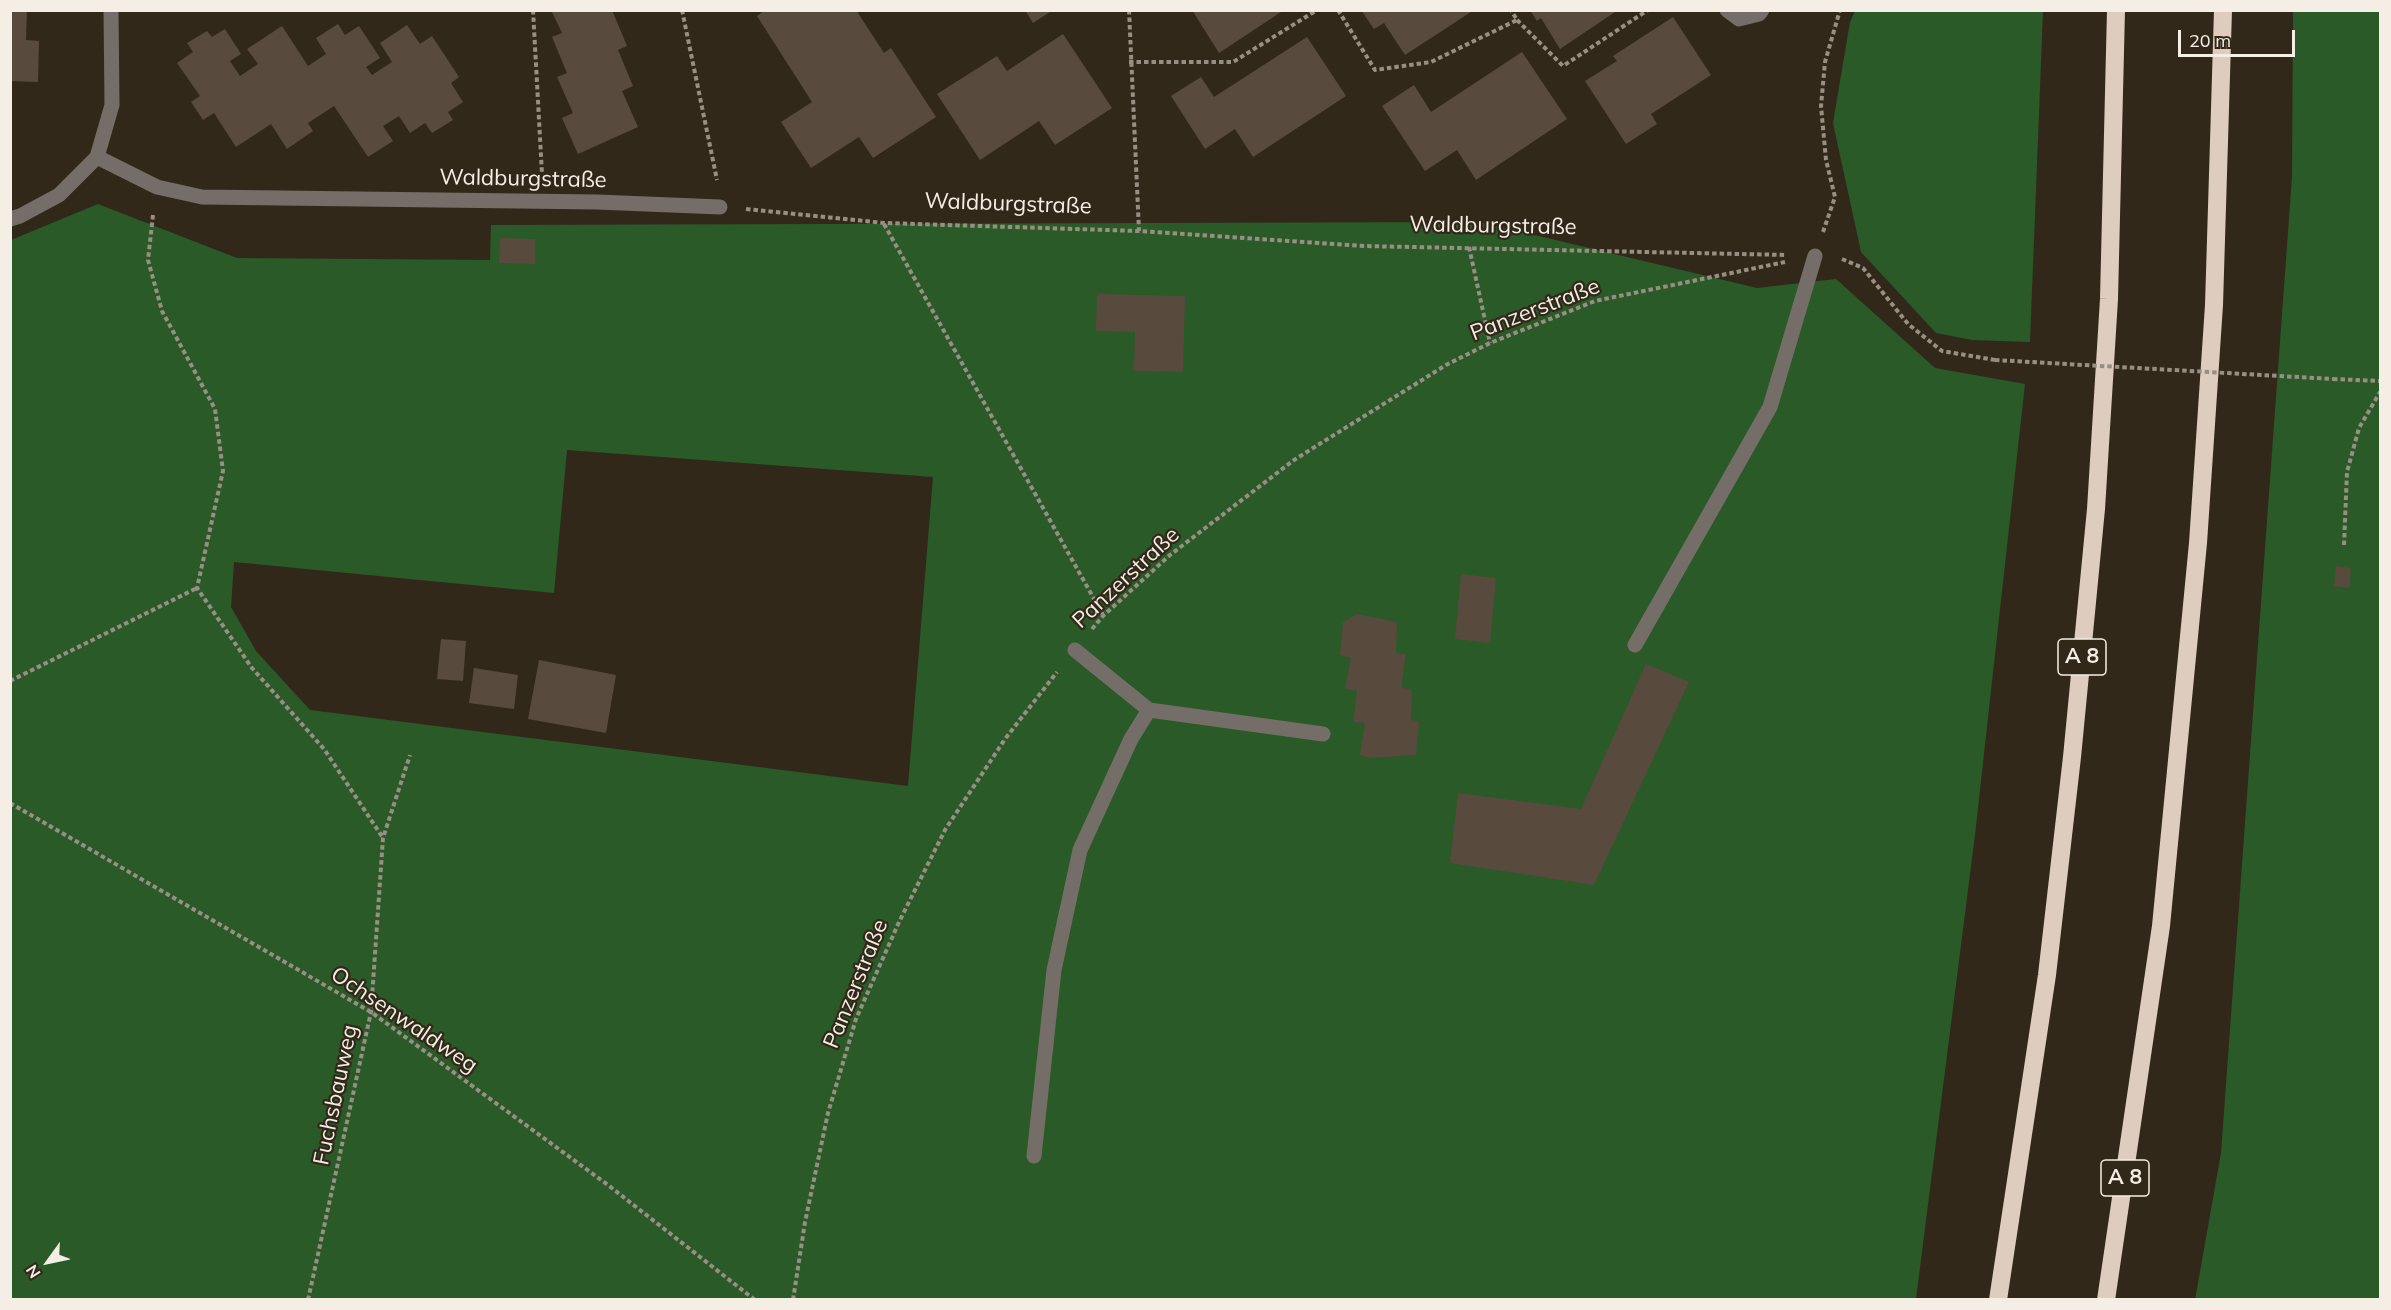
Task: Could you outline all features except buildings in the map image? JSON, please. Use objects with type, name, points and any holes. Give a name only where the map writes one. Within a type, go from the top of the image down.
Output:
[{"type":"highway","name":"A 8","points":[[1998,1299],[2047,975],[2072,757],[2096,509],[2109,299],[2116,10]]},
{"type":"highway","name":"A 8","points":[[2106,1299],[2161,926],[2198,543],[2214,305],[2223,10]]},
{"type":"street","points":[[10,219],[59,195],[97,157],[112,105],[111,10]]},
{"type":"street","points":[[1727,10],[1739,19],[1760,14],[1762,10]]},
{"type":"street","name":"Waldburgstraße","points":[[97,157],[157,187],[202,197],[720,207]]},
{"type":"street","points":[[1635,645],[1770,407],[1815,256]]},
{"type":"street","points":[[1075,650],[1149,710],[1323,734]]},
{"type":"street","points":[[1034,1156],[1054,970],[1080,850],[1131,739],[1149,710]]},
{"type":"path","points":[[533,10],[544,202]]},
{"type":"path","points":[[682,10],[717,181],[720,207]]},
{"type":"path","points":[[1129,10],[1129,62],[1139,231]]},
{"type":"path","points":[[1129,62],[1233,62],[1317,10]]},
{"type":"path","points":[[1338,10],[1375,70],[1431,62],[1517,20]]},
{"type":"path","points":[[1510,10],[1563,66],[1648,10]]},
{"type":"path","points":[[1815,256],[1835,197],[1826,160],[1821,106],[1825,62],[1840,10]]},
{"type":"path","points":[[157,187],[148,260],[162,311],[215,410],[223,471],[197,588],[252,668],[324,749],[382,838]]},
{"type":"path","name":"Waldburgstraße","points":[[720,207],[884,223],[1139,231],[1364,246],[1834,255],[1863,268],[1908,324],[1942,351],[1995,360],[2380,381]]},
{"type":"path","points":[[884,223],[1103,616]]},
{"type":"path","points":[[1469,247],[1490,343]]},
{"type":"path","name":"Panzerstraße","points":[[793,1299],[805,1222],[828,1113],[856,1019],[898,922],[945,830],[1005,739],[1103,616],[1170,555],[1294,460],[1446,365],[1490,343],[1595,302],[1815,256]]},
{"type":"path","points":[[2344,545],[2347,472],[2359,428],[2380,392]]},
{"type":"path","points":[[10,681],[197,588]]},
{"type":"path","name":"Fuchsbauweg","points":[[308,1299],[371,1012],[382,838],[410,755]]},
{"type":"path","name":"Ochsenwaldweg","points":[[10,803],[371,1012],[608,1185],[755,1299]]},
{"type":"green space","points":[[1855,11],[2043,11],[2030,342],[1972,340],[1936,333],[1861,252],[1833,123],[1850,22]]},
{"type":"green space","points":[[2293,11],[2380,11],[2380,1299],[2195,1300],[2221,1153],[2292,177]]},
{"type":"green space","points":[[98,204],[237,258],[490,260],[491,225],[1480,222],[1757,288],[1836,279],[1935,368],[2025,384],[1975,835],[1916,1299],[11,1300],[11,240]],"holes":[[[567,450],[933,477],[908,786],[310,710],[256,651],[231,607],[234,562],[554,593]]]}]
